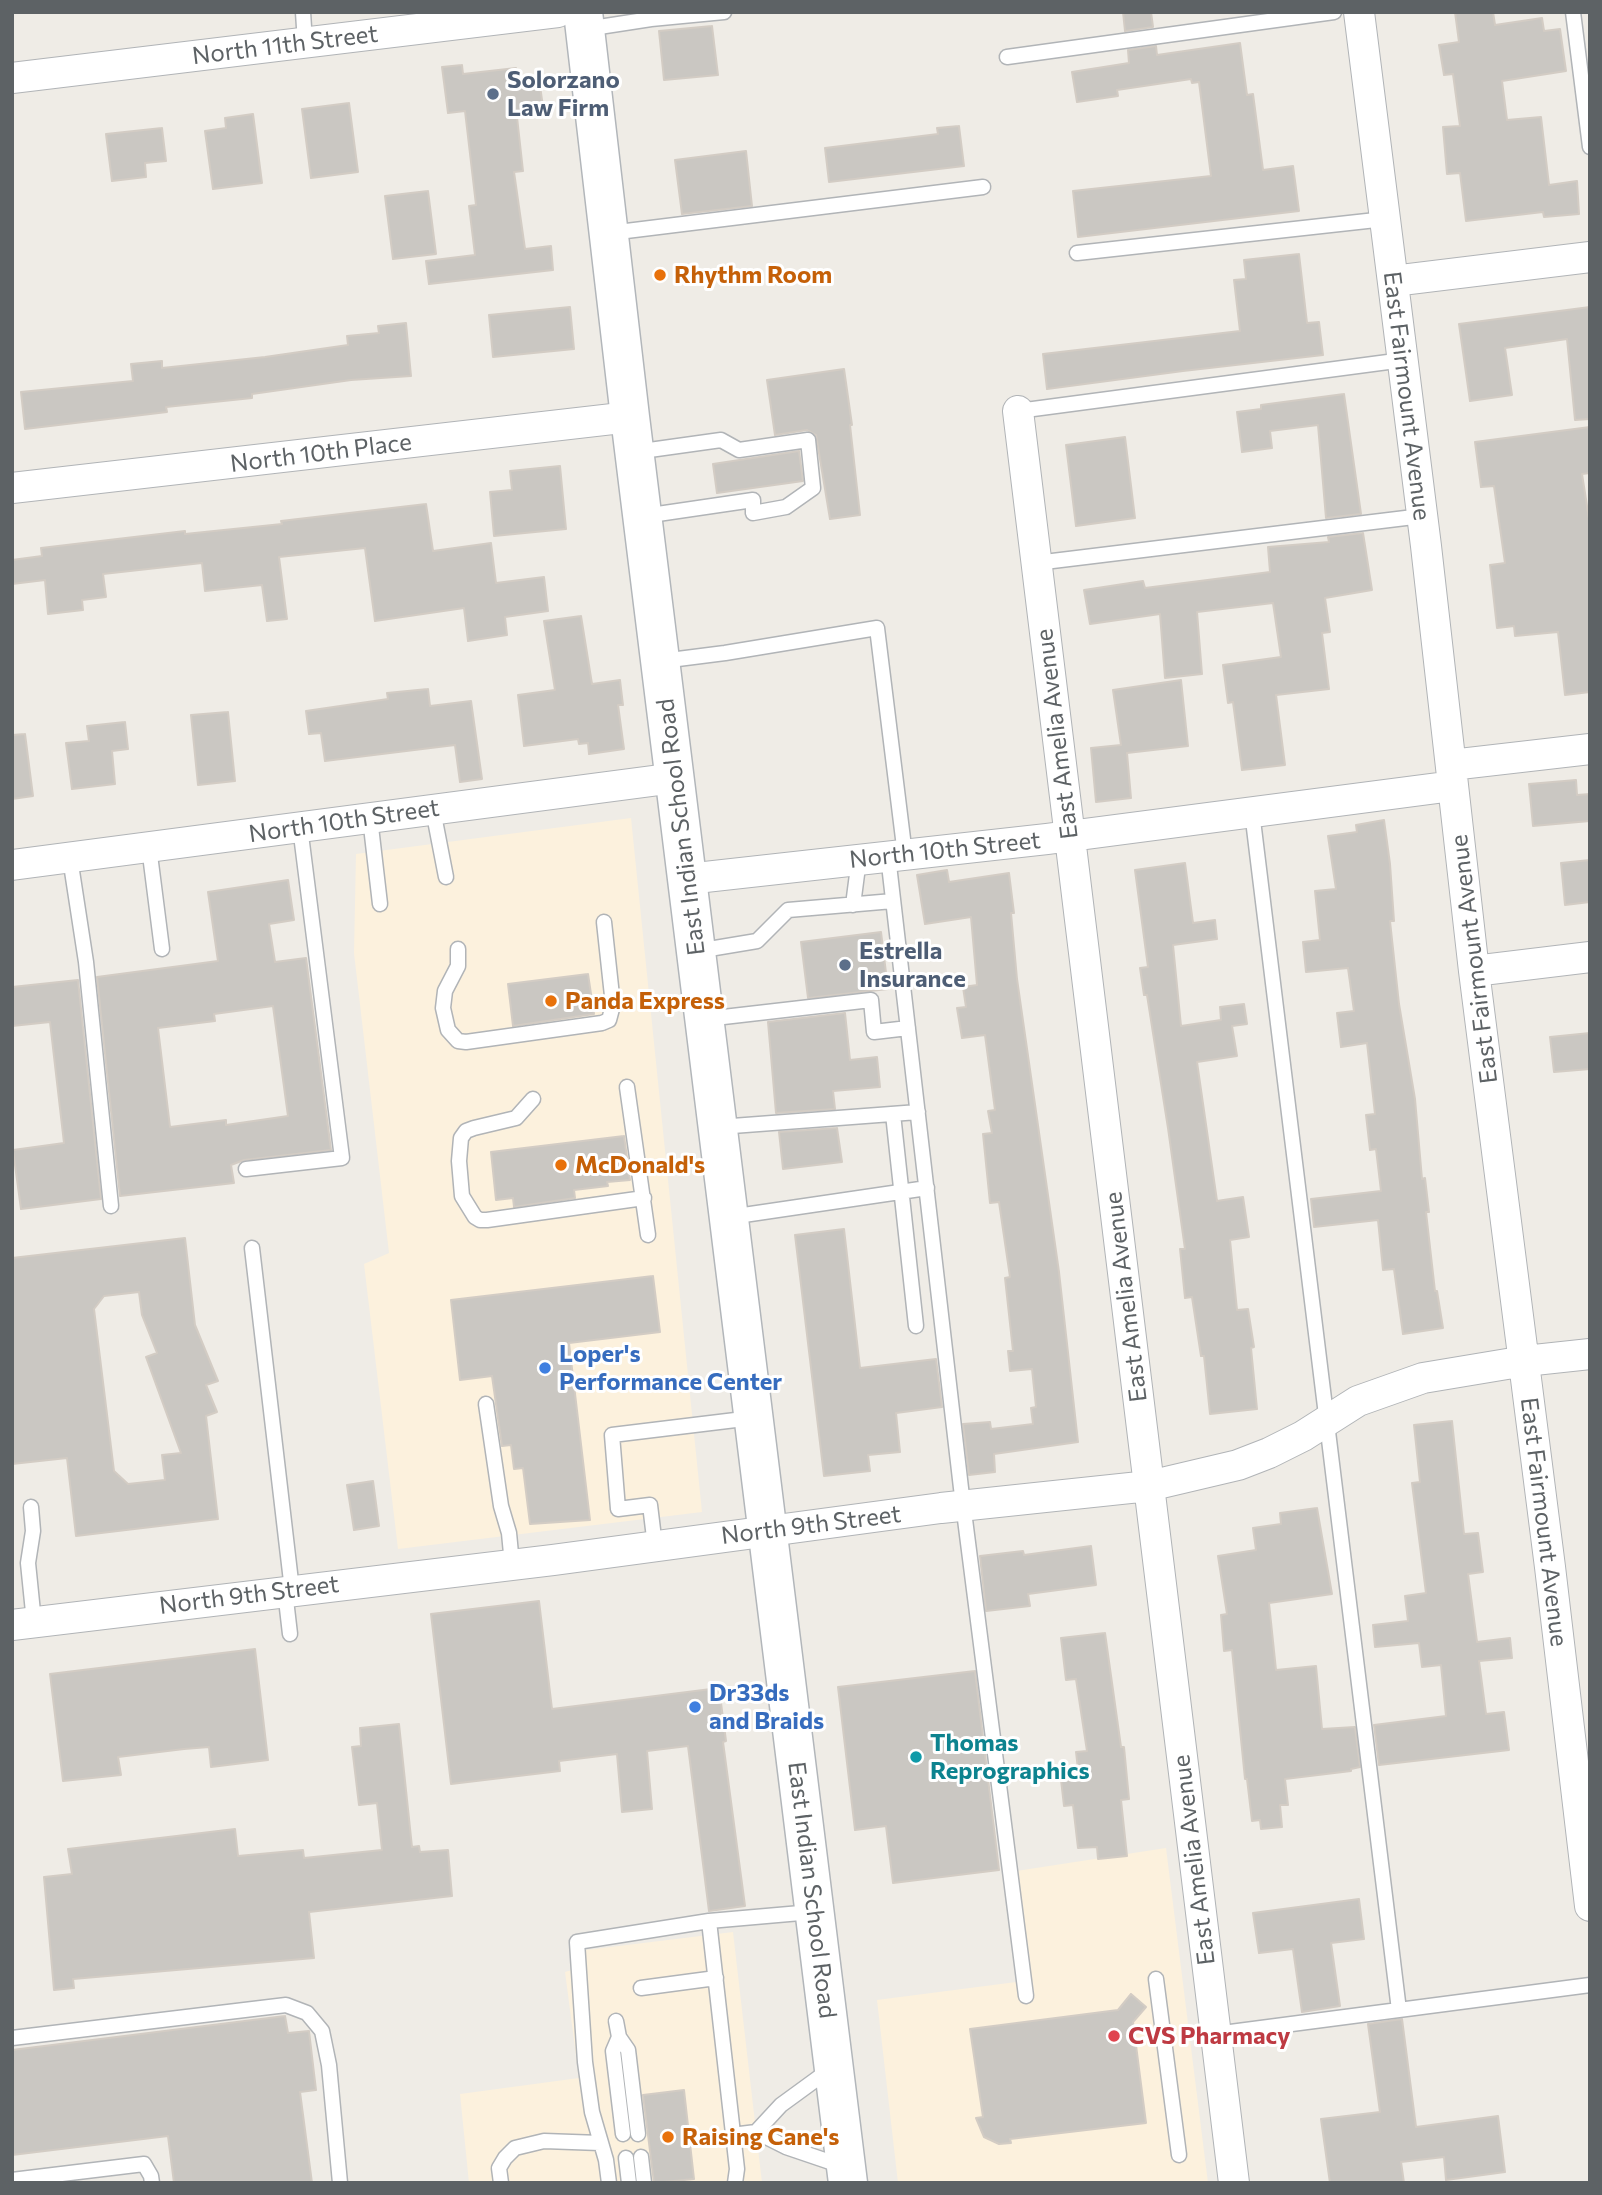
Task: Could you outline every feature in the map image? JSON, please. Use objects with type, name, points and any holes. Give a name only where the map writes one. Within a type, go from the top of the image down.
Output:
[{"type":"main road","name":"East Indian School Road","points":[[575,18],[609,233],[847,2175]]},
{"type":"street","name":"East Fairmount Avenue","points":[[1359,12],[1422,516],[1474,971],[1525,1361],[1581,1755],[1590,1906]]},
{"type":"street","name":"North 11th Street","points":[[12,78],[305,43],[440,19],[575,18]]},
{"type":"street","points":[[1393,281],[1590,257]]},
{"type":"street","name":"East Amelia Avenue","points":[[1018,411],[1234,2183]]},
{"type":"street","name":"North 10th Place","points":[[12,488],[632,434]]},
{"type":"street","name":"North 10th Street","points":[[687,879],[1070,836],[1252,812],[1590,748]]},
{"type":"street","name":"North 10th Street","points":[[12,865],[675,778]]},
{"type":"street","points":[[1474,971],[1590,957]]},
{"type":"street","name":"North 9th Street","points":[[23,1623],[964,1506],[1149,1486],[1238,1465],[1292,1442],[1358,1401],[1423,1378],[1525,1361],[1590,1354]]},
{"type":"lane","points":[[303,12],[305,43]]},
{"type":"lane","points":[[575,18],[651,19],[724,12]]},
{"type":"lane","points":[[1007,57],[1334,12]]},
{"type":"lane","points":[[1573,12],[1590,146]]},
{"type":"lane","points":[[609,233],[982,187]]},
{"type":"lane","points":[[1077,253],[1385,219]]},
{"type":"lane","points":[[1018,411],[1403,360]]},
{"type":"lane","points":[[632,434],[721,440],[739,450],[808,440],[813,488],[786,507],[753,513],[753,500],[643,517]]},
{"type":"lane","points":[[1036,563],[1422,516]]},
{"type":"lane","points":[[660,661],[877,628],[884,857],[893,901],[964,1506],[1026,1996]]},
{"type":"lane","points":[[433,810],[446,877]]},
{"type":"lane","points":[[1252,812],[1399,2010]]},
{"type":"lane","points":[[370,818],[380,904]]},
{"type":"lane","points":[[246,1170],[342,1158],[300,827]]},
{"type":"lane","points":[[149,847],[162,949]]},
{"type":"lane","points":[[853,905],[884,857]]},
{"type":"lane","points":[[70,858],[86,962],[111,1206]]},
{"type":"lane","points":[[696,951],[757,941],[788,910],[893,901]]},
{"type":"lane","points":[[458,949],[458,966],[445,991],[443,1009],[447,1030],[458,1041],[602,1023],[609,1020],[613,1005],[604,922]]},
{"type":"lane","points":[[704,1019],[871,1000],[874,1032],[908,1028]]},
{"type":"lane","points":[[627,1087],[648,1235]]},
{"type":"lane","points":[[533,1099],[516,1118],[474,1128],[466,1131],[461,1138],[458,1161],[462,1196],[475,1217],[487,1220],[644,1198]]},
{"type":"lane","points":[[718,1127],[918,1112]]},
{"type":"lane","points":[[892,1114],[916,1326]]},
{"type":"lane","points":[[729,1217],[927,1188]]},
{"type":"lane","points":[[252,1248],[288,1591],[290,1634]]},
{"type":"lane","points":[[486,1404],[512,1564]]},
{"type":"lane","points":[[655,1546],[650,1505],[618,1509],[612,1435],[754,1418]]},
{"type":"lane","points":[[23,1623],[33,1531],[31,1507]]},
{"type":"lane","points":[[609,2183],[606,2160],[594,2123],[585,2062],[577,1942],[709,1921],[815,1912]]},
{"type":"lane","points":[[709,1921],[737,2169],[735,2183]]},
{"type":"lane","points":[[641,1988],[716,1978]]},
{"type":"lane","points":[[1156,1979],[1178,2155]]},
{"type":"lane","points":[[1215,2034],[1590,1985]]},
{"type":"lane","points":[[12,2038],[286,2005],[307,2012],[322,2031],[329,2065],[340,2183]]},
{"type":"lane","points":[[616,2021],[619,2037],[628,2050],[638,2134]]},
{"type":"lane","points":[[619,2037],[613,2051],[623,2134]]},
{"type":"lane","points":[[756,2132],[781,2105],[834,2066]]},
{"type":"lane","points":[[732,2135],[756,2132],[847,2175]]},
{"type":"lane","points":[[501,2183],[499,2168],[515,2148],[544,2141],[600,2143]]},
{"type":"lane","points":[[629,2183],[633,2157],[644,2183]]},
{"type":"lane","points":[[12,2180],[145,2164],[152,2176],[152,2183]]},
{"type":"shaded area","points":[[631,818],[702,1512],[398,1549],[364,1264],[389,1253],[354,953],[356,854]]},
{"type":"shaded area","points":[[1166,1848],[1208,2183],[898,2183],[877,2000],[1024,1981],[1010,1872]]},
{"type":"shaded area","points":[[733,1932],[762,2183],[469,2183],[460,2094],[579,2078],[565,1972],[572,1970],[570,1952]]},
{"type":"building","points":[[1123,12],[1151,12],[1153,27],[1125,31]]},
{"type":"building","points":[[1455,12],[1493,12],[1495,25],[1542,18],[1544,31],[1560,29],[1566,71],[1502,81],[1507,120],[1541,117],[1549,185],[1577,181],[1579,214],[1544,217],[1543,212],[1466,221],[1460,173],[1447,174],[1443,127],[1460,126],[1453,74],[1444,75],[1439,45],[1459,42]]},
{"type":"building","points":[[712,26],[718,75],[664,80],[659,31]]},
{"type":"building","points":[[1240,43],[1247,95],[1253,94],[1263,170],[1293,166],[1299,211],[1078,237],[1073,191],[1211,176],[1199,82],[1192,83],[1191,79],[1117,90],[1118,96],[1077,102],[1072,72],[1129,63],[1128,50],[1156,46],[1157,55]]},
{"type":"building","points":[[462,65],[463,74],[516,68],[518,82],[539,79],[544,114],[517,117],[523,171],[514,172],[525,249],[551,246],[553,270],[429,284],[426,261],[475,255],[469,206],[476,205],[465,111],[448,113],[442,67]]},
{"type":"building","points":[[349,103],[358,172],[311,178],[302,109]]},
{"type":"building","points":[[253,114],[262,183],[213,189],[205,131],[226,128],[225,118]]},
{"type":"building","points":[[959,126],[964,166],[829,182],[825,148],[938,134],[937,128]]},
{"type":"building","points":[[162,128],[166,161],[145,163],[146,177],[112,181],[106,134]]},
{"type":"building","points":[[746,151],[752,206],[682,214],[675,160]]},
{"type":"building","points":[[428,191],[436,254],[393,259],[385,196]]},
{"type":"building","points":[[1299,254],[1307,323],[1319,322],[1323,355],[1047,389],[1043,354],[1240,331],[1234,280],[1246,279],[1244,260]]},
{"type":"building","points":[[570,307],[574,349],[493,357],[489,315]]},
{"type":"building","points":[[1590,307],[1590,419],[1575,420],[1567,339],[1505,348],[1512,395],[1470,401],[1459,324]]},
{"type":"building","points":[[406,323],[411,376],[351,380],[252,394],[252,398],[166,407],[167,412],[25,429],[21,392],[133,381],[131,364],[162,361],[162,368],[348,345],[347,336],[379,333],[378,326]]},
{"type":"building","points":[[844,369],[860,515],[830,519],[816,435],[807,430],[775,435],[767,380]]},
{"type":"building","points":[[1344,394],[1361,514],[1326,518],[1318,425],[1270,431],[1272,448],[1242,452],[1237,412],[1261,409],[1261,405]]},
{"type":"building","points":[[1590,427],[1590,473],[1582,474],[1590,525],[1590,692],[1565,695],[1558,632],[1515,636],[1514,626],[1497,628],[1490,565],[1505,563],[1494,486],[1481,487],[1475,442]]},
{"type":"building","points":[[1125,437],[1135,518],[1076,526],[1066,445]]},
{"type":"building","points":[[799,451],[803,481],[717,493],[713,464]]},
{"type":"building","points":[[560,466],[566,529],[494,536],[490,492],[512,490],[510,471]]},
{"type":"building","points":[[426,504],[433,551],[491,543],[496,583],[544,577],[548,611],[505,617],[507,635],[468,641],[464,608],[375,621],[365,548],[279,557],[287,619],[267,621],[262,585],[205,591],[202,563],[103,574],[106,597],[82,600],[83,610],[48,614],[45,580],[12,584],[12,560],[42,556],[41,548],[185,531],[185,534],[282,524],[281,521]]},
{"type":"building","points":[[1363,533],[1372,590],[1325,598],[1330,632],[1322,633],[1329,689],[1276,695],[1285,765],[1242,770],[1233,702],[1228,703],[1223,665],[1281,657],[1273,603],[1197,612],[1202,674],[1165,678],[1160,614],[1090,624],[1084,590],[1143,581],[1145,588],[1270,572],[1268,547],[1329,542],[1328,537]]},
{"type":"building","points":[[581,616],[592,684],[620,680],[623,705],[618,705],[624,749],[589,754],[588,743],[579,744],[578,739],[524,746],[518,695],[555,690],[544,621]]},
{"type":"building","points":[[1181,680],[1188,746],[1127,753],[1131,798],[1096,802],[1091,748],[1121,745],[1113,690]]},
{"type":"building","points":[[428,689],[430,706],[471,701],[482,779],[460,782],[455,745],[325,761],[321,733],[309,734],[306,711],[388,699],[387,693]]},
{"type":"building","points":[[228,712],[235,781],[198,785],[191,715]]},
{"type":"building","points":[[125,722],[128,749],[112,751],[115,784],[72,789],[66,743],[89,741],[87,726]]},
{"type":"building","points":[[25,734],[33,796],[12,799],[12,735]]},
{"type":"building","points":[[1576,780],[1577,795],[1590,794],[1590,821],[1533,826],[1529,784]]},
{"type":"building","points":[[1384,820],[1390,864],[1394,921],[1390,921],[1399,1004],[1415,1099],[1422,1179],[1425,1178],[1429,1212],[1426,1212],[1435,1291],[1443,1328],[1403,1334],[1394,1269],[1383,1270],[1378,1220],[1314,1227],[1311,1199],[1381,1191],[1376,1149],[1370,1150],[1366,1115],[1375,1114],[1367,1043],[1341,1047],[1337,1013],[1354,1011],[1348,968],[1306,972],[1303,942],[1320,940],[1315,891],[1336,889],[1328,836],[1357,832],[1356,825]]},
{"type":"building","points":[[1590,860],[1590,902],[1565,905],[1561,863]]},
{"type":"building","points":[[1185,863],[1193,923],[1215,920],[1217,939],[1173,945],[1181,1026],[1221,1020],[1220,1007],[1244,1004],[1247,1024],[1232,1026],[1237,1056],[1197,1062],[1217,1201],[1243,1197],[1249,1237],[1230,1240],[1237,1310],[1248,1309],[1254,1347],[1251,1348],[1257,1409],[1210,1414],[1204,1356],[1201,1356],[1192,1297],[1185,1298],[1180,1249],[1185,1249],[1147,995],[1144,995],[1140,968],[1148,967],[1135,870]]},
{"type":"building","points":[[947,870],[949,882],[1009,873],[1017,979],[1059,1272],[1078,1442],[994,1454],[995,1472],[969,1475],[963,1424],[990,1422],[991,1429],[1033,1424],[1031,1408],[1036,1407],[1032,1369],[1010,1371],[1008,1351],[1013,1351],[1005,1278],[1010,1277],[999,1202],[990,1203],[983,1134],[992,1133],[988,1111],[995,1110],[985,1035],[962,1038],[957,1008],[966,1007],[963,987],[977,985],[971,917],[925,924],[917,875]]},
{"type":"building","points":[[288,880],[294,920],[269,924],[275,962],[306,958],[331,1150],[244,1160],[231,1165],[234,1183],[120,1196],[97,977],[218,961],[208,892]],"holes":[[[273,1006],[288,1116],[226,1125],[226,1120],[170,1127],[158,1028],[215,1021],[214,1014]]]},
{"type":"building","name":"Estrella Insurance","points":[[881,932],[888,989],[808,998],[801,942]]},
{"type":"building","name":"Panda Express","points":[[588,974],[594,1014],[513,1026],[508,984]]},
{"type":"building","points":[[78,980],[101,1199],[21,1209],[13,1150],[64,1143],[50,1022],[12,1026],[12,987]]},
{"type":"building","points":[[845,1013],[850,1060],[877,1057],[880,1087],[833,1091],[835,1109],[776,1113],[768,1022]]},
{"type":"building","points":[[1590,1033],[1590,1069],[1554,1072],[1550,1037]]},
{"type":"building","points":[[837,1128],[842,1162],[783,1169],[779,1132]]},
{"type":"building","name":"McDonald's","points":[[624,1136],[630,1180],[574,1190],[575,1198],[514,1207],[513,1198],[496,1200],[491,1152]]},
{"type":"building","points":[[844,1229],[860,1368],[936,1359],[942,1407],[896,1413],[900,1452],[868,1455],[870,1471],[824,1476],[795,1235]]},
{"type":"building","points":[[185,1238],[195,1325],[218,1381],[206,1385],[217,1412],[206,1416],[218,1519],[76,1536],[67,1458],[12,1464],[12,1258]],"holes":[[[139,1292],[142,1315],[157,1353],[146,1357],[181,1453],[162,1455],[165,1480],[128,1484],[114,1471],[94,1309],[104,1296]]]},
{"type":"building","points":[[653,1276],[660,1332],[569,1343],[590,1520],[530,1524],[523,1468],[514,1469],[511,1445],[502,1446],[492,1376],[460,1380],[451,1300]]},
{"type":"building","points":[[1452,1421],[1464,1534],[1478,1533],[1483,1572],[1468,1574],[1477,1642],[1510,1638],[1512,1658],[1479,1661],[1486,1714],[1504,1712],[1509,1750],[1379,1765],[1374,1725],[1446,1716],[1441,1665],[1422,1667],[1419,1643],[1375,1647],[1373,1625],[1408,1621],[1405,1596],[1426,1593],[1412,1483],[1420,1482],[1414,1425]]},
{"type":"building","points":[[373,1481],[379,1526],[354,1530],[347,1485]]},
{"type":"building","points":[[1317,1508],[1332,1594],[1269,1603],[1276,1670],[1316,1666],[1322,1729],[1355,1727],[1360,1767],[1351,1771],[1285,1779],[1288,1805],[1280,1805],[1282,1827],[1261,1829],[1260,1820],[1252,1821],[1245,1779],[1232,1650],[1224,1651],[1221,1615],[1227,1614],[1218,1556],[1256,1550],[1253,1528],[1281,1524],[1280,1513]]},
{"type":"building","points":[[1091,1546],[1096,1585],[1028,1594],[1030,1606],[986,1611],[980,1556],[1023,1551],[1024,1555]]},
{"type":"building","points":[[539,1601],[552,1709],[719,1688],[726,1741],[723,1742],[745,1906],[709,1911],[688,1746],[647,1751],[652,1809],[622,1812],[617,1754],[559,1761],[560,1771],[451,1784],[431,1614]]},
{"type":"building","points":[[1105,1633],[1121,1747],[1124,1747],[1129,1799],[1121,1800],[1127,1856],[1098,1859],[1097,1847],[1078,1848],[1073,1805],[1064,1806],[1061,1780],[1079,1778],[1076,1752],[1087,1751],[1076,1679],[1066,1680],[1061,1638]]},
{"type":"building","points":[[255,1649],[268,1760],[211,1767],[209,1747],[184,1749],[118,1757],[121,1775],[63,1781],[50,1674]]},
{"type":"building","name":"Thomas Reprographics","points":[[975,1671],[999,1870],[893,1883],[886,1826],[855,1830],[838,1687]]},
{"type":"building","points":[[399,1724],[412,1847],[419,1846],[420,1852],[448,1850],[452,1896],[309,1912],[314,1958],[73,1979],[74,1988],[54,1990],[44,1877],[72,1874],[68,1849],[235,1829],[238,1856],[303,1850],[304,1858],[382,1850],[377,1803],[359,1805],[352,1747],[361,1746],[360,1728]]},
{"type":"building","points":[[1359,1899],[1364,1939],[1331,1943],[1340,2006],[1302,2012],[1293,1949],[1259,1953],[1253,1913]]},
{"type":"building","name":"CVS Pharmacy","points":[[1131,1994],[1146,2007],[1133,2022],[1146,2123],[1010,2139],[1011,2143],[999,2144],[984,2137],[976,2118],[983,2117],[970,2029],[1118,2010]]},
{"type":"building","points":[[285,2016],[288,2033],[309,2031],[316,2090],[300,2092],[312,2183],[174,2183],[168,2136],[12,2155],[12,2050]]},
{"type":"building","points":[[1402,2019],[1416,2127],[1498,2116],[1505,2172],[1446,2180],[1444,2157],[1401,2162],[1404,2183],[1330,2183],[1321,2119],[1380,2112],[1368,2024]]},
{"type":"building","name":"Raising Cane's","points":[[684,2090],[694,2179],[654,2183],[643,2095]]},
{"type":"place","name":"Solorzano Law Firm","points":[[493,94]]},
{"type":"place","name":"Rhythm Room","points":[[660,275]]},
{"type":"place","name":"Estrella Insurance","points":[[845,965]]},
{"type":"place","name":"Panda Express","points":[[551,1001]]},
{"type":"place","name":"McDonald's","points":[[561,1165]]},
{"type":"place","name":"Loper's Performance Center","points":[[545,1368]]},
{"type":"place","name":"Dr33ds and Braids","points":[[695,1707]]},
{"type":"place","name":"Thomas Reprographics","points":[[916,1757]]},
{"type":"place","name":"CVS Pharmacy","points":[[1114,2036]]},
{"type":"place","name":"Raising Cane's","points":[[668,2137]]}]
